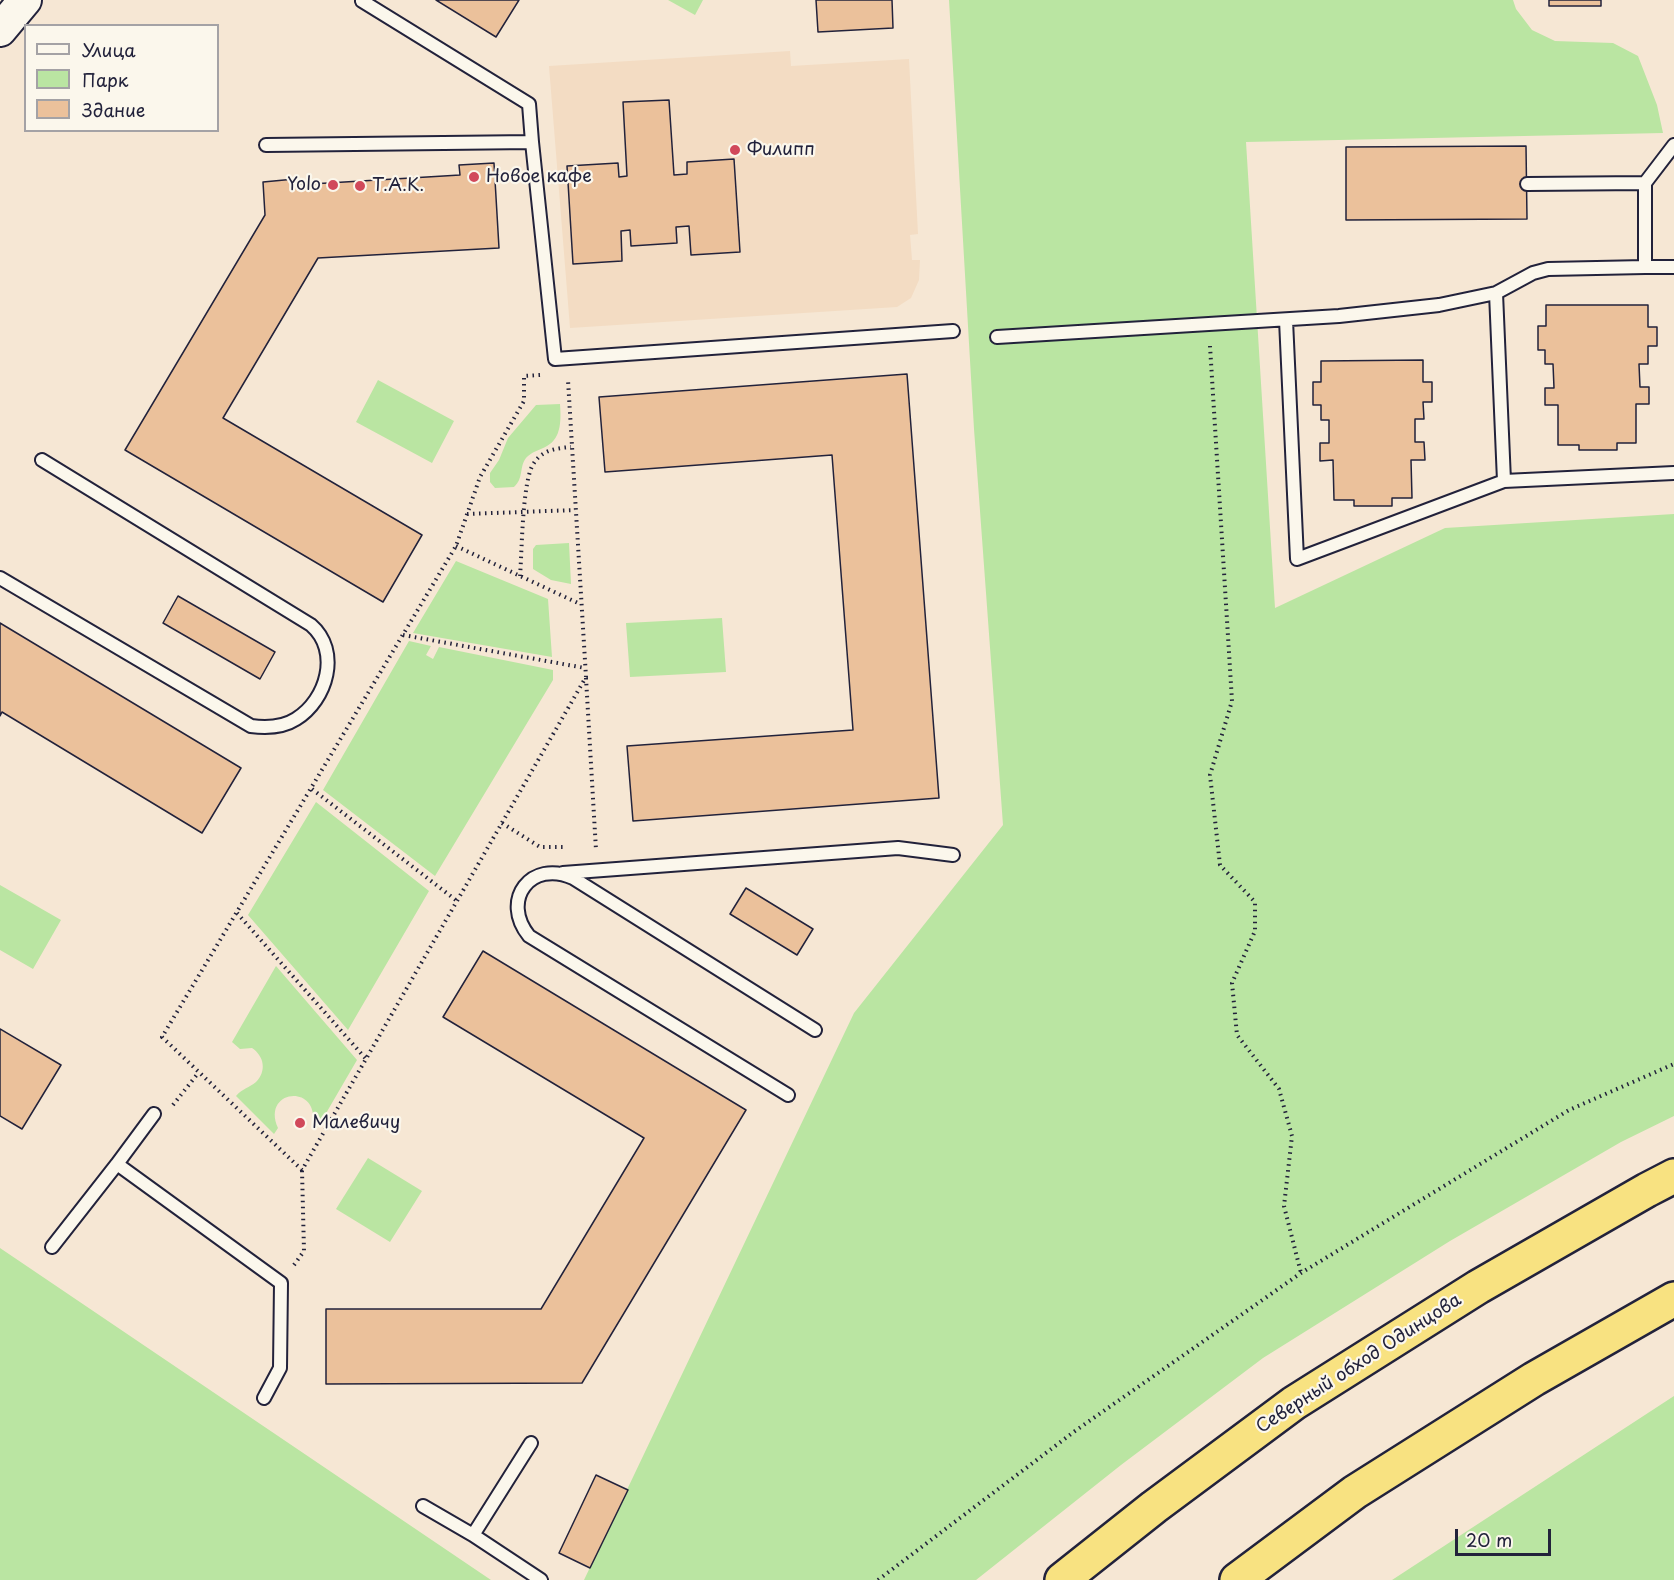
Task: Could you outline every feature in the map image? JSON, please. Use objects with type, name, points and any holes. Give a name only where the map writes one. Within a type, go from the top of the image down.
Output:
[{"type":"highway","name":"Северный обход Одинцова","points":[[1062,1580],[1154,1507],[1294,1402],[1478,1287],[1674,1176]]},
{"type":"highway","points":[[1237,1580],[1355,1492],[1534,1379],[1674,1299]]},
{"type":"street","points":[[0,30],[25,0]]},
{"type":"lane","points":[[362,1],[529,104],[555,359],[953,330]]},
{"type":"lane","points":[[266,145],[532,142]]},
{"type":"lane","points":[[1645,267],[1645,183],[1674,144]]},
{"type":"lane","points":[[1527,184],[1645,183]]},
{"type":"lane","points":[[997,337],[1286,320],[1439,305],[1496,293],[1533,273],[1548,269],[1674,267]]},
{"type":"lane","points":[[1496,293],[1504,481]]},
{"type":"lane","points":[[1286,320],[1297,559],[1504,481],[1674,473]]},
{"type":"lane","points":[[0,578],[251,726],[276,726],[296,719],[306,711],[323,687],[327,673],[328,654],[323,639],[311,625],[42,460]]},
{"type":"lane","points":[[788,1095],[530,936],[522,927],[518,915],[517,903],[521,892],[528,882],[538,875],[550,872],[562,873],[898,848],[953,855]]},
{"type":"lane","points":[[562,873],[815,1030]]},
{"type":"lane","points":[[52,1247],[154,1114]]},
{"type":"lane","points":[[117,1164],[281,1283],[280,1368],[264,1398]]},
{"type":"lane","points":[[473,1535],[531,1443]]},
{"type":"lane","points":[[423,1506],[473,1535],[541,1580]]},
{"type":"path","points":[[1209,325],[1232,701],[1210,775],[1220,865],[1255,902],[1255,931],[1232,983],[1237,1035],[1279,1089],[1289,1124],[1292,1136],[1284,1206],[1301,1274]]},
{"type":"path","points":[[567,358],[597,870]]},
{"type":"path","points":[[302,1170],[162,1037],[456,546],[480,477],[524,401],[524,376],[567,374]]},
{"type":"path","points":[[520,576],[524,512],[528,480],[534,462],[551,450],[571,447]]},
{"type":"path","points":[[467,514],[575,510]]},
{"type":"path","points":[[456,546],[580,604]]},
{"type":"path","points":[[403,636],[585,668]]},
{"type":"path","points":[[281,1283],[304,1251],[302,1170],[586,677]]},
{"type":"path","points":[[312,789],[457,901]]},
{"type":"path","points":[[501,823],[540,847],[573,847]]},
{"type":"path","points":[[584,846],[595,845]]},
{"type":"path","points":[[237,912],[366,1059]]},
{"type":"path","points":[[878,1580],[1075,1431],[1301,1274],[1569,1110],[1674,1064]]},
{"type":"path","points":[[154,1114],[171,1108],[199,1072]]},
{"type":"shaded area","name":"Филипп","points":[[790,51],[791,66],[909,59],[918,234],[910,235],[912,260],[920,260],[919,280],[911,298],[897,307],[570,328],[549,66]]},
{"type":"green space","points":[[668,0],[703,0],[695,15]]},
{"type":"green space","points":[[949,0],[1513,0],[1516,9],[1532,30],[1555,41],[1613,43],[1638,56],[1657,105],[1663,133],[1246,142],[1275,608],[1445,528],[1674,514],[1674,1116],[1621,1142],[1450,1241],[1263,1358],[1121,1465],[976,1580],[584,1580],[854,1013],[1003,825],[974,429]]},
{"type":"green space","points":[[378,380],[454,421],[432,463],[356,422]]},
{"type":"green space","points":[[560,404],[556,438],[526,458],[519,480],[514,487],[495,488],[490,482],[490,473],[499,460],[508,438],[536,405]]},
{"type":"green space","points":[[569,543],[571,584],[551,580],[533,569],[533,549],[536,545]]},
{"type":"green space","points":[[456,561],[548,599],[552,657],[413,633]]},
{"type":"green space","points":[[722,618],[726,672],[630,677],[626,623]]},
{"type":"green space","points":[[409,641],[431,646],[426,655],[433,659],[439,647],[553,670],[553,680],[435,876],[323,790]]},
{"type":"green space","points":[[316,802],[429,891],[348,1030],[248,915]]},
{"type":"green space","points":[[0,885],[61,920],[33,969],[0,950]]},
{"type":"green space","points":[[276,966],[357,1060],[318,1127],[313,1123],[312,1110],[307,1102],[300,1097],[291,1096],[283,1099],[277,1106],[275,1115],[278,1128],[274,1134],[236,1096],[259,1078],[263,1069],[261,1059],[252,1048],[240,1049],[232,1042]]},
{"type":"green space","points":[[368,1158],[422,1191],[390,1242],[336,1209]]},
{"type":"green space","points":[[0,1248],[491,1580],[0,1580]]},
{"type":"green space","points":[[1674,1396],[1674,1580],[1392,1580]]},
{"type":"building","points":[[436,0],[519,0],[496,37]]},
{"type":"building","points":[[816,0],[892,0],[893,28],[818,32]]},
{"type":"building","points":[[1549,0],[1601,0],[1601,6],[1549,6]]},
{"type":"building","points":[[669,100],[674,175],[687,174],[687,162],[734,159],[740,252],[691,255],[689,226],[676,227],[677,243],[631,246],[630,230],[621,231],[622,261],[573,264],[567,166],[618,163],[619,177],[627,176],[623,102]]},
{"type":"building","points":[[1526,146],[1527,219],[1346,220],[1346,147]]},
{"type":"building","points":[[494,163],[499,248],[318,258],[223,418],[422,535],[383,602],[125,450],[265,215],[263,182],[295,179],[295,185],[460,175],[459,165]]},
{"type":"building","points":[[1546,305],[1648,305],[1648,327],[1657,327],[1657,346],[1648,346],[1648,364],[1639,364],[1640,387],[1649,387],[1649,404],[1636,404],[1636,443],[1617,443],[1617,450],[1579,450],[1579,445],[1558,445],[1558,405],[1545,405],[1545,388],[1554,388],[1553,364],[1545,364],[1545,350],[1538,350],[1538,326],[1546,326]]},
{"type":"building","points":[[1423,360],[1423,382],[1432,382],[1432,402],[1423,402],[1424,419],[1415,419],[1415,442],[1424,442],[1425,460],[1411,460],[1412,498],[1392,498],[1392,506],[1354,506],[1354,500],[1334,500],[1333,460],[1320,461],[1320,443],[1329,443],[1329,420],[1321,420],[1321,405],[1313,405],[1313,382],[1321,382],[1321,361]]},
{"type":"building","points":[[907,374],[939,798],[633,821],[627,746],[853,730],[832,455],[605,472],[599,397]]},
{"type":"building","points":[[178,596],[275,652],[260,679],[163,623]]},
{"type":"building","points":[[0,623],[241,768],[202,833],[2,712],[0,716]]},
{"type":"building","points":[[746,888],[813,929],[797,955],[730,914]]},
{"type":"building","points":[[483,951],[746,1110],[582,1383],[326,1384],[326,1309],[541,1309],[644,1138],[443,1017]]},
{"type":"building","points":[[0,1029],[61,1065],[22,1129],[0,1116]]},
{"type":"building","points":[[596,1475],[628,1490],[590,1568],[559,1553]]},
{"type":"place","name":"Филипп","points":[[735,150]]},
{"type":"place","name":"Новое кафе","points":[[474,177]]},
{"type":"place","name":"Yolo","points":[[333,185]]},
{"type":"place","name":"Т.А.К.","points":[[360,186]]},
{"type":"place","name":"Малевичу","points":[[300,1123]]}]
